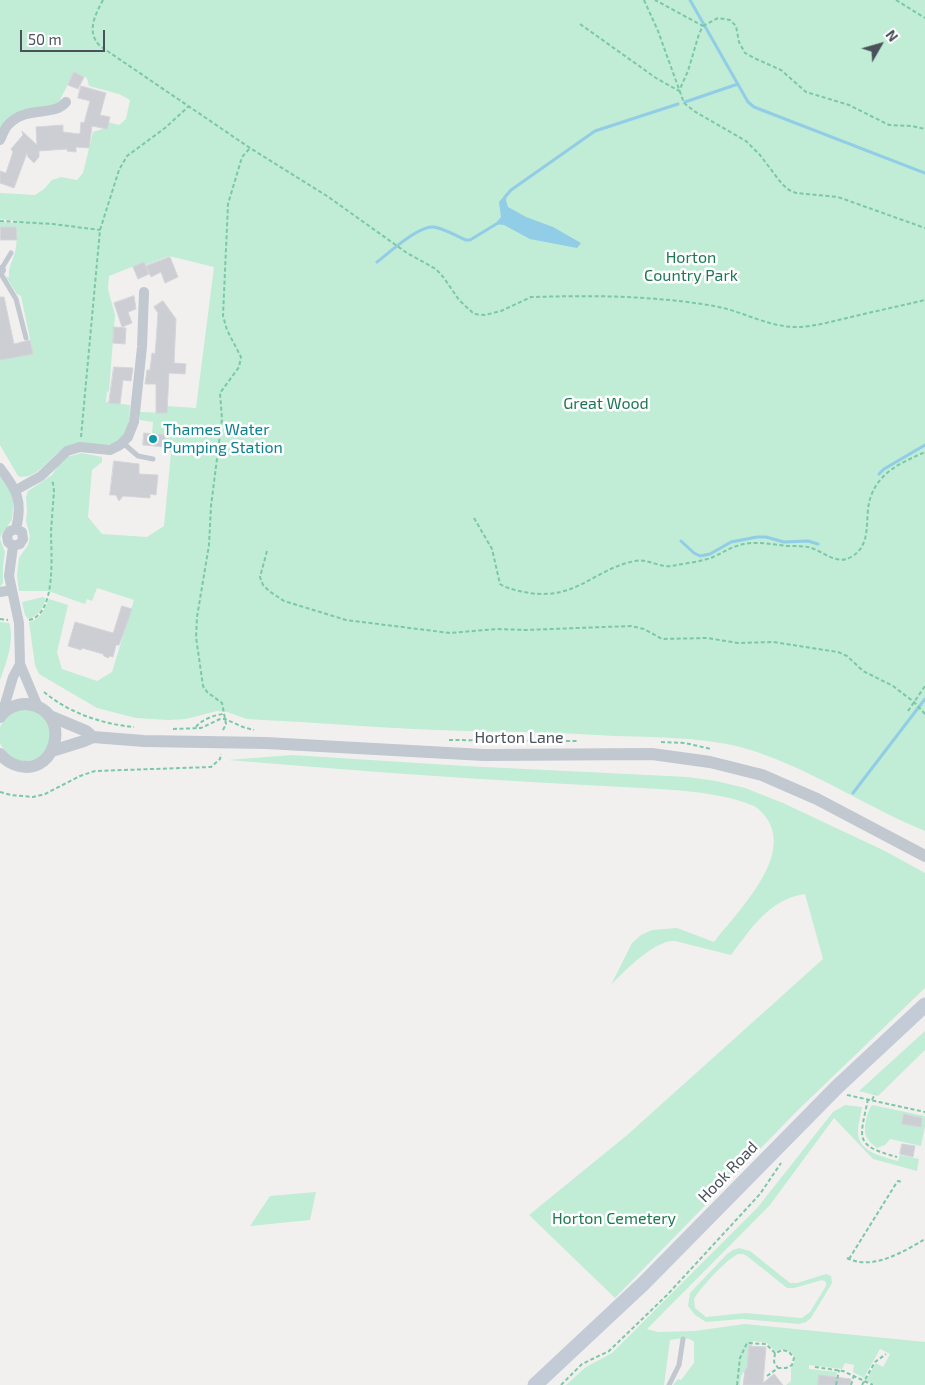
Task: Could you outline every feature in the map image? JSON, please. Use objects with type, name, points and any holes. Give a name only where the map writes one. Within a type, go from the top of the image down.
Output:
[{"type":"main road","name":"Hook Road","points":[[535,1385],[844,1093],[925,1005]]},
{"type":"street","points":[[0,140],[7,126],[22,114],[55,110],[66,102]]},
{"type":"street","points":[[16,490],[46,473],[64,452],[80,447],[114,449],[123,444],[130,434],[134,422],[142,347],[144,292]]},
{"type":"street","points":[[0,468],[16,490],[20,504],[16,529],[10,530],[7,536],[8,542],[13,546],[9,572],[11,590],[19,623],[20,664],[38,707]]},
{"type":"street","points":[[0,592],[11,590]]},
{"type":"street","points":[[1,716],[13,677],[20,664]]},
{"type":"street","points":[[1,716],[12,706],[25,704],[38,707]]},
{"type":"street","name":"Horton Lane","points":[[38,707],[50,716],[86,731],[92,737]]},
{"type":"street","points":[[0,755],[11,763],[22,766],[34,765],[45,760],[55,744],[56,729],[50,716]]},
{"type":"street","name":"Horton Lane","points":[[52,750],[84,742],[92,737],[144,741],[266,743],[484,755],[652,754],[710,762],[762,775],[808,795],[925,856]]},
{"type":"lane","points":[[11,253],[0,270],[1,276],[16,299],[26,338]]},
{"type":"lane","points":[[123,444],[138,456],[153,459]]},
{"type":"lane","points":[[669,1385],[679,1365],[683,1339]]},
{"type":"path","points":[[103,0],[93,24],[93,34],[97,43],[250,148],[327,196],[407,253],[436,269],[459,300],[469,310],[479,315],[501,311],[530,298],[612,297],[658,299],[727,308],[777,325],[798,327],[834,321],[925,300]]},
{"type":"path","points":[[644,0],[658,31],[683,102],[735,134],[753,148],[789,190],[796,193],[838,197],[925,228]]},
{"type":"path","points":[[655,0],[704,26]]},
{"type":"path","points":[[896,0],[925,18]]},
{"type":"path","points":[[679,91],[688,71],[699,34],[704,26],[718,18],[730,20],[736,26],[745,52],[781,70],[804,91],[849,105],[889,125],[912,126],[925,129]]},
{"type":"path","points":[[580,24],[656,78],[679,91]]},
{"type":"path","points":[[80,447],[89,329],[100,230],[119,170],[127,156],[166,128],[189,106]]},
{"type":"path","points":[[221,734],[226,724],[225,714],[222,703],[207,692],[203,686],[197,652],[196,627],[209,545],[211,506],[222,419],[220,393],[239,367],[241,357],[227,330],[223,316],[228,204],[242,157],[250,148]]},
{"type":"path","points":[[0,221],[53,224],[100,230]]},
{"type":"path","points":[[474,518],[492,549],[500,584],[515,590],[535,594],[553,594],[572,590],[636,560],[670,566],[706,559],[746,543],[807,547],[834,559],[846,560],[859,551],[866,540],[869,504],[876,486],[894,466],[925,452]]},
{"type":"path","points":[[24,620],[36,618],[40,614],[46,602],[50,580],[54,486],[46,473]]},
{"type":"path","points":[[267,551],[260,577],[263,585],[269,591],[284,601],[341,619],[450,633],[497,629],[526,630],[631,626],[644,629],[662,639],[707,638],[733,643],[773,642],[817,647],[842,653],[863,670],[893,686],[914,702],[925,714]]},
{"type":"path","points":[[908,711],[925,686]]},
{"type":"path","points":[[41,689],[62,705],[87,717],[116,725],[136,727]]},
{"type":"path","points":[[196,727],[199,723],[219,714],[225,714]]},
{"type":"path","points":[[172,729],[201,728],[220,719],[226,719]]},
{"type":"path","points":[[0,792],[33,798],[95,771],[211,767],[220,759],[221,755]]},
{"type":"path","points":[[844,1093],[925,1112]]},
{"type":"path","points":[[872,1100],[875,1094]]},
{"type":"path","points":[[868,1099],[862,1130],[863,1138],[870,1148],[897,1157]]},
{"type":"path","name":"Hook Road","points":[[561,1385],[582,1364],[609,1351],[667,1295],[760,1194],[783,1162]]},
{"type":"path","points":[[902,1182],[897,1182],[848,1258],[859,1263],[874,1262],[896,1254],[925,1239]]},
{"type":"path","points":[[737,1385],[740,1358],[743,1349],[748,1343],[766,1344],[775,1353]]},
{"type":"path","points":[[757,1347],[758,1343]]},
{"type":"path","points":[[767,1376],[778,1368],[790,1367],[794,1362],[794,1358],[785,1350],[775,1353]]},
{"type":"path","points":[[775,1353],[774,1362],[778,1368]]},
{"type":"path","points":[[862,1385],[876,1361],[886,1354]]},
{"type":"path","points":[[815,1367],[840,1370],[873,1385]]},
{"type":"path","points":[[836,1385],[840,1370]]},
{"type":"path","points":[[851,1385],[854,1375]]},
{"type":"green space","points":[[0,0],[925,0],[925,831],[776,759],[754,751],[716,742],[675,738],[414,729],[247,719],[227,712],[217,711],[186,719],[136,718],[97,708],[39,674],[35,665],[29,622],[39,616],[49,599],[68,605],[57,652],[62,669],[97,681],[112,672],[134,600],[97,588],[92,601],[87,599],[85,604],[48,591],[19,591],[17,575],[19,558],[28,545],[30,536],[26,521],[26,497],[28,491],[52,475],[63,458],[82,453],[102,457],[102,462],[92,470],[88,517],[102,534],[147,537],[164,526],[171,453],[165,447],[166,435],[152,434],[153,422],[140,420],[140,412],[167,413],[167,406],[196,408],[214,267],[169,256],[145,265],[144,262],[109,276],[108,289],[115,315],[109,391],[107,392],[106,402],[130,405],[129,422],[125,435],[108,445],[80,444],[66,447],[38,471],[25,477],[18,476],[0,445],[0,360],[33,353],[21,296],[17,294],[6,277],[9,277],[16,249],[16,227],[0,228],[0,222],[16,223],[17,221],[0,219],[0,193],[35,195],[52,180],[61,177],[77,180],[83,173],[93,132],[102,129],[108,122],[119,125],[126,119],[130,100],[119,94],[89,86],[87,78],[74,72],[59,102],[45,108],[22,110],[7,120],[0,130]]},
{"type":"green space","points":[[0,476],[8,486],[13,499],[13,507],[12,520],[0,539]]},
{"type":"green space","points":[[0,539],[5,552],[3,583],[0,587]]},
{"type":"green space","points":[[43,597],[46,599],[40,612],[28,619],[22,602]]},
{"type":"green space","points":[[0,622],[9,623],[11,637],[9,652],[0,680]]},
{"type":"green space","points":[[25,709],[35,711],[43,717],[49,725],[51,735],[49,745],[43,753],[35,759],[25,761],[15,759],[7,753],[1,745],[-1,735],[1,725],[7,717],[15,711]]},
{"type":"green space","name":"Horton Cemetery","points":[[292,755],[688,777],[745,788],[783,803],[885,851],[925,873],[925,988],[798,1110],[615,1298],[529,1215],[626,1136],[823,959],[805,894],[792,897],[771,909],[754,926],[731,955],[675,941],[667,942],[650,950],[611,985],[632,943],[641,935],[652,930],[677,928],[714,942],[747,902],[767,869],[774,837],[769,822],[761,811],[754,806],[741,801],[699,792],[228,760]]},
{"type":"green space","points":[[925,1031],[925,1050],[878,1096],[859,1091]]},
{"type":"green space","points":[[845,1105],[862,1107],[858,1132],[859,1139],[867,1149],[872,1153],[898,1161],[900,1155],[919,1159],[917,1171],[873,1159],[834,1118],[770,1205],[647,1329],[658,1332],[694,1331],[745,1324],[925,1342],[925,1385],[875,1385],[866,1380],[876,1363],[883,1367],[890,1354],[880,1349],[864,1378],[853,1372],[854,1365],[845,1363],[842,1369],[809,1365],[809,1369],[837,1372],[835,1381],[818,1385],[786,1385],[791,1381],[791,1368],[795,1360],[793,1355],[785,1349],[775,1351],[767,1343],[753,1341],[752,1346],[749,1346],[747,1368],[741,1376],[740,1385],[673,1385],[678,1379],[681,1380],[694,1363],[694,1342],[683,1338],[670,1340],[664,1385],[566,1385],[586,1367],[612,1353],[758,1207],[833,1112]]},
{"type":"green space","points":[[872,1105],[925,1116],[921,1146],[890,1139],[885,1145],[877,1148],[874,1146],[865,1133],[867,1116]]},
{"type":"green space","points":[[316,1192],[310,1220],[250,1226],[270,1196]]},
{"type":"green space","points":[[739,1248],[750,1251],[790,1283],[797,1283],[826,1274],[831,1276],[832,1283],[811,1318],[806,1322],[799,1324],[742,1319],[706,1322],[695,1315],[688,1306],[690,1293],[733,1250]],"holes":[[[743,1254],[787,1288],[794,1288],[822,1280],[826,1282],[826,1286],[810,1312],[802,1318],[745,1313],[706,1317],[695,1308],[694,1299],[721,1268],[733,1257]]]},
{"type":"water","points":[[507,193],[508,207],[526,217],[553,227],[581,243],[577,248],[530,239],[504,225],[495,224],[501,217],[499,202]]},
{"type":"building","points":[[74,72],[84,77],[78,89],[68,85]]},
{"type":"building","points":[[81,86],[106,93],[100,115],[110,117],[107,129],[92,126],[89,148],[76,147],[76,152],[67,151],[67,149],[39,151],[39,157],[34,163],[27,153],[14,188],[0,183],[0,171],[6,173],[13,152],[11,149],[23,135],[22,131],[37,145],[36,127],[63,125],[63,132],[80,134],[81,122],[84,123],[90,101],[78,98]]},
{"type":"building","points":[[1,227],[16,227],[17,240],[1,240]]},
{"type":"building","points":[[170,257],[178,277],[165,283],[161,272],[151,277],[146,266]]},
{"type":"building","points":[[144,262],[149,274],[138,279],[133,267]]},
{"type":"building","points":[[134,296],[136,309],[128,312],[132,323],[122,327],[114,303]]},
{"type":"building","points":[[0,297],[4,297],[14,344],[30,340],[33,354],[0,360]]},
{"type":"building","points":[[163,301],[176,319],[174,363],[186,364],[185,374],[169,373],[167,413],[156,413],[156,384],[145,384],[147,370],[150,370],[152,353],[155,354],[158,313],[154,307]]},
{"type":"building","points":[[114,327],[126,328],[125,344],[113,343]]},
{"type":"building","points":[[114,367],[133,368],[131,381],[123,380],[120,404],[109,403]]},
{"type":"building","name":"Thames Water Pumping Station","points":[[144,433],[166,435],[165,447],[143,445]]},
{"type":"building","points":[[114,461],[139,464],[139,474],[158,475],[156,495],[150,494],[150,498],[123,496],[119,501],[116,495],[110,495]]},
{"type":"building","points":[[122,606],[132,609],[119,645],[116,645],[113,657],[110,656],[108,658],[103,654],[68,646],[75,622],[113,633]]},
{"type":"building","points":[[904,1114],[922,1118],[921,1127],[902,1124]]},
{"type":"building","points":[[902,1144],[915,1146],[913,1157],[900,1154]]},
{"type":"building","points":[[749,1346],[766,1347],[763,1383],[774,1374],[783,1385],[743,1385]]},
{"type":"building","points":[[819,1375],[851,1379],[850,1385],[818,1385]]},
{"type":"waterway","points":[[690,0],[748,102],[754,107],[925,173]]},
{"type":"waterway","points":[[685,102],[738,84]]},
{"type":"waterway","points":[[505,197],[511,190],[595,131],[678,104]]},
{"type":"waterway","points":[[377,262],[412,235],[427,228],[433,227],[446,230],[466,240],[470,240],[498,223]]},
{"type":"waterway","points":[[879,474],[884,469],[925,445]]},
{"type":"waterway","points":[[681,541],[700,556],[710,554],[731,542],[757,537],[766,537],[784,542],[808,541],[818,544]]},
{"type":"waterway","points":[[853,793],[925,699]]},
{"type":"place","name":"Thames Water Pumping Station","points":[[153,439]]},
{"type":"park label","name":"Horton Country Park","points":[[691,267]]},
{"type":"park label","name":"Great Wood","points":[[606,404]]}]
